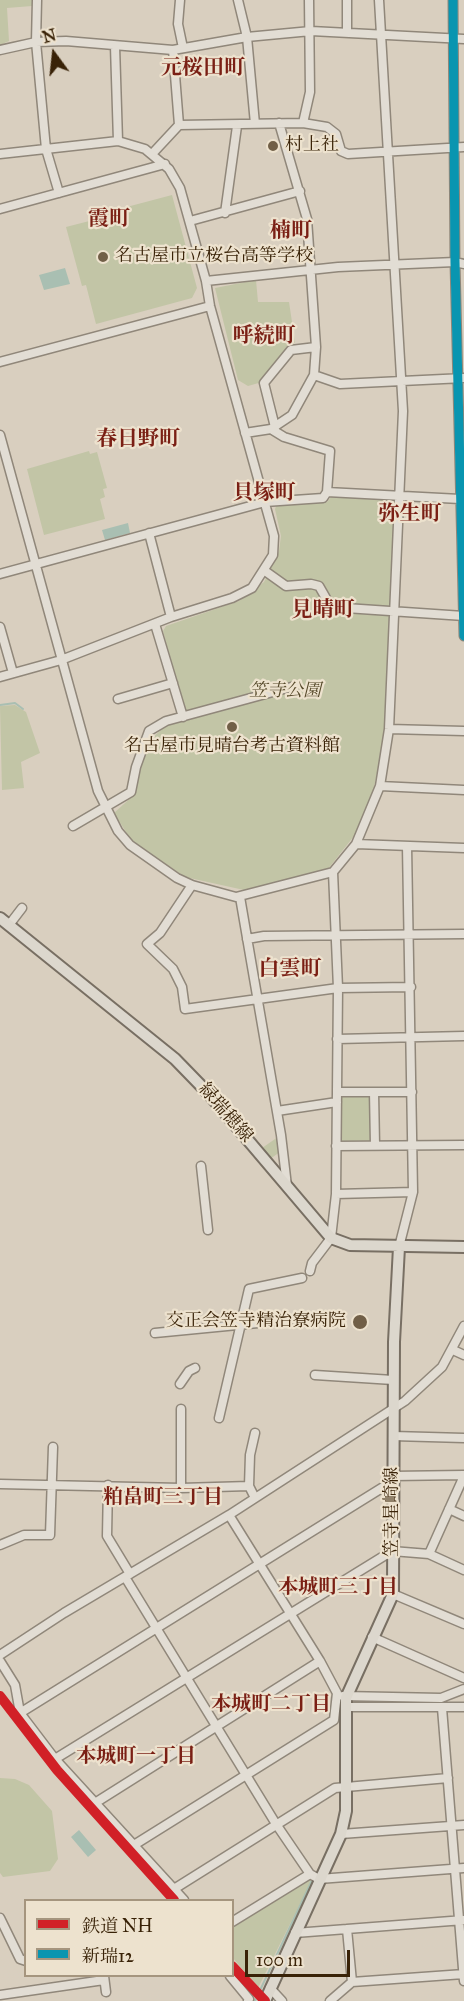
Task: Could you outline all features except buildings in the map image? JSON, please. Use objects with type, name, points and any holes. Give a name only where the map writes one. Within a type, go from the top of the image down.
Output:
[{"type":"main road","name":"緑瑞穂線","points":[[0,918],[175,1059],[215,1101],[331,1238]]},
{"type":"main road","points":[[331,1238],[350,1245],[464,1247]]},
{"type":"main road","name":"笠寺星崎線","points":[[265,2001],[295,1933],[314,1876],[341,1834],[346,1810],[347,1786],[343,1700],[393,1594],[395,1581],[392,1551],[393,1380],[399,1247]]},
{"type":"street","points":[[37,0],[36,42],[46,149],[59,193]]},
{"type":"street","points":[[180,0],[178,24],[183,48]]},
{"type":"street","points":[[238,0],[247,37],[255,124]]},
{"type":"street","points":[[303,123],[310,92],[309,0]]},
{"type":"street","points":[[347,0],[347,33]]},
{"type":"street","points":[[0,435],[4,465],[98,791],[130,846],[192,885],[240,897],[333,872],[356,844],[380,786],[389,729],[403,411],[379,34],[379,0]]},
{"type":"street","points":[[453,0],[464,636]]},
{"type":"street","points":[[0,50],[36,42],[66,41],[173,50],[247,37],[311,31],[464,39]]},
{"type":"street","points":[[115,46],[117,141]]},
{"type":"street","points":[[152,154],[179,125],[173,50]]},
{"type":"street","points":[[245,434],[273,428],[292,415],[314,375],[316,347],[307,219],[279,123]]},
{"type":"street","points":[[179,125],[237,126],[303,123],[327,127],[336,134],[341,151],[348,154],[464,147]]},
{"type":"street","points":[[225,213],[237,126]]},
{"type":"street","points":[[0,154],[117,141],[145,149],[165,164],[180,188],[190,222],[206,281],[210,306],[274,536],[273,555],[265,571],[252,588],[232,598],[171,618],[61,660],[0,677]]},
{"type":"street","points":[[0,209],[165,164]]},
{"type":"street","points":[[190,222],[300,191]]},
{"type":"street","points":[[206,281],[394,265],[459,263]]},
{"type":"street","points":[[0,362],[210,306]]},
{"type":"street","points":[[0,574],[265,502],[323,498],[327,492],[330,451],[284,437],[273,428],[264,383],[291,350],[316,347]]},
{"type":"street","points":[[314,375],[340,384],[461,378]]},
{"type":"street","points":[[327,492],[460,499]]},
{"type":"street","points":[[149,532],[171,618]]},
{"type":"street","points":[[265,571],[286,586],[311,584],[319,586],[331,608],[464,616]]},
{"type":"street","points":[[155,624],[183,717]]},
{"type":"street","points":[[0,627],[13,673]]},
{"type":"street","points":[[118,699],[173,683]]},
{"type":"street","points":[[73,826],[131,792],[136,767],[149,731],[166,721],[295,686]]},
{"type":"street","points":[[389,729],[464,732]]},
{"type":"street","points":[[380,786],[464,790]]},
{"type":"street","points":[[356,844],[464,848]]},
{"type":"street","points":[[399,1247],[413,1192],[407,846]]},
{"type":"street","points":[[310,1271],[312,1263],[331,1238],[336,1194],[338,988],[333,872]]},
{"type":"street","points":[[192,885],[160,933],[147,944],[173,969],[182,987],[185,1009],[338,988],[411,987]]},
{"type":"street","points":[[240,897],[277,1111],[287,1187]]},
{"type":"street","points":[[9,926],[22,908]]},
{"type":"street","points":[[247,939],[336,935],[464,934]]},
{"type":"street","points":[[338,1039],[464,1036]]},
{"type":"street","points":[[277,1111],[337,1097],[374,1092],[412,1092]]},
{"type":"street","points":[[374,1092],[375,1145]]},
{"type":"street","points":[[336,1146],[464,1145]]},
{"type":"street","points":[[201,1166],[208,1230]]},
{"type":"street","points":[[336,1194],[413,1192]]},
{"type":"street","points":[[219,1418],[249,1289],[302,1278]]},
{"type":"street","points":[[155,1333],[289,1320]]},
{"type":"street","points":[[183,1899],[55,1759],[20,1713],[15,1685],[1,1654],[127,1575],[229,1515],[393,1410],[429,1380],[453,1350],[464,1326]]},
{"type":"street","points":[[453,1350],[464,1355]]},
{"type":"street","points":[[180,1384],[189,1371],[195,1368]]},
{"type":"street","points":[[315,1375],[393,1380]]},
{"type":"street","points":[[181,1409],[181,1488]]},
{"type":"street","points":[[255,1433],[250,1455],[249,1486],[255,1498]]},
{"type":"street","points":[[393,1437],[464,1437]]},
{"type":"street","points":[[0,1545],[24,1535],[50,1535],[53,1447]]},
{"type":"street","points":[[20,1713],[261,1566],[393,1479],[464,1475],[429,1554]]},
{"type":"street","points":[[0,1484],[181,1488],[249,1486]]},
{"type":"street","points":[[108,1485],[107,1536],[127,1575],[156,1630],[276,1824],[314,1876]]},
{"type":"street","points":[[449,1509],[464,1515]]},
{"type":"street","points":[[229,1515],[343,1700]]},
{"type":"street","points":[[55,1759],[392,1551],[429,1554],[464,1570]]},
{"type":"street","points":[[393,1594],[464,1624]]},
{"type":"street","points":[[372,1637],[464,1678]]},
{"type":"street","points":[[95,1803],[320,1661]]},
{"type":"street","points":[[343,1700],[441,1698],[464,1689]]},
{"type":"street","points":[[343,1700],[442,1708],[463,1706]]},
{"type":"street","points":[[134,1845],[334,1720],[343,1700]]},
{"type":"street","points":[[442,1708],[452,1826],[460,1869],[464,1982]]},
{"type":"street","points":[[174,1889],[335,1788],[448,1778]]},
{"type":"street","points":[[341,1834],[464,1825]]},
{"type":"street","points":[[234,1921],[314,1876],[460,1869]]},
{"type":"street","points":[[0,1918],[20,1959],[24,1960]]},
{"type":"street","points":[[295,1933],[462,1921]]},
{"type":"street","points":[[347,1929],[352,1982]]},
{"type":"street","points":[[330,2001],[352,1982],[464,1974]]},
{"type":"street","points":[[231,1977],[249,1999],[248,2001]]},
{"type":"street","points":[[0,1995],[104,1978],[106,1992]]},
{"type":"street","points":[[270,1988],[282,2001]]},
{"type":"green space","points":[[0,0],[32,0],[32,6],[7,8],[9,41],[0,45]]},
{"type":"green space","points":[[172,195],[197,288],[192,298],[96,324],[86,285],[82,286],[66,227],[105,217],[104,213]]},
{"type":"green space","points":[[256,280],[258,302],[289,302],[295,342],[262,382],[248,386],[238,380],[215,288]]},
{"type":"green space","points":[[89,451],[90,454],[97,452],[107,488],[103,489],[105,497],[100,499],[105,519],[44,535],[27,469]]},
{"type":"green space","name":"笠寺公園","points":[[332,496],[397,500],[386,729],[372,797],[354,836],[328,869],[244,890],[185,877],[131,840],[114,813],[135,794],[146,744],[165,726],[186,719],[163,631],[166,626],[239,601],[264,582],[279,551],[281,536],[275,509],[277,504],[327,502]]},
{"type":"green space","points":[[15,705],[26,712],[40,753],[21,762],[24,788],[2,790],[0,706]]},
{"type":"green space","points":[[340,1094],[373,1094],[373,1142],[341,1143]]},
{"type":"green space","points":[[278,1137],[280,1152],[270,1159],[262,1148]]},
{"type":"green space","points":[[0,1778],[15,1779],[29,1785],[52,1811],[58,1859],[50,1871],[3,1877],[0,1873]]},
{"type":"green space","points":[[310,1877],[313,1878],[258,1988],[234,1959],[234,1925]]},
{"type":"shaded area","points":[[65,268],[70,284],[44,290],[39,275]]},
{"type":"shaded area","points":[[128,523],[130,533],[105,540],[102,530]]},
{"type":"shaded area","points":[[79,1830],[96,1850],[88,1857],[71,1837]]},
{"type":"waterway","points":[[0,705],[15,703],[23,709]]},
{"type":"waterway","points":[[255,2001],[313,1878]]},
{"type":"rail line","name":"NH","points":[[0,1696],[57,1770],[173,1899]]},
{"type":"rail line","name":"NH","points":[[234,1968],[265,2001]]},
{"type":"transit line","name":"新瑞12","points":[[453,0],[455,262],[464,636]]},
{"type":"place","name":"村上社","points":[[273,146]]},
{"type":"place","name":"名古屋市立桜台高等学校","points":[[103,257]]},
{"type":"place","name":"名古屋市見晴台考古資料館","points":[[232,727]]},
{"type":"place","name":"交正会笠寺精治寮病院","points":[[360,1322]]},
{"type":"district","name":"元桜田町","points":[[203,69]]},
{"type":"district","name":"霞町","points":[[109,220]]},
{"type":"district","name":"楠町","points":[[291,232]]},
{"type":"district","name":"呼続町","points":[[264,337]]},
{"type":"district","name":"春日野町","points":[[138,440]]},
{"type":"district","name":"貝塚町","points":[[264,494]]},
{"type":"district","name":"弥生町","points":[[410,515]]},
{"type":"district","name":"見晴町","points":[[323,611]]},
{"type":"district","name":"白雲町","points":[[290,970]]},
{"type":"district","name":"粕畠町三丁目","points":[[163,1498]]},
{"type":"district","name":"本城町三丁目","points":[[338,1588]]},
{"type":"district","name":"本城町二丁目","points":[[271,1705]]},
{"type":"district","name":"本城町一丁目","points":[[136,1757]]}]
